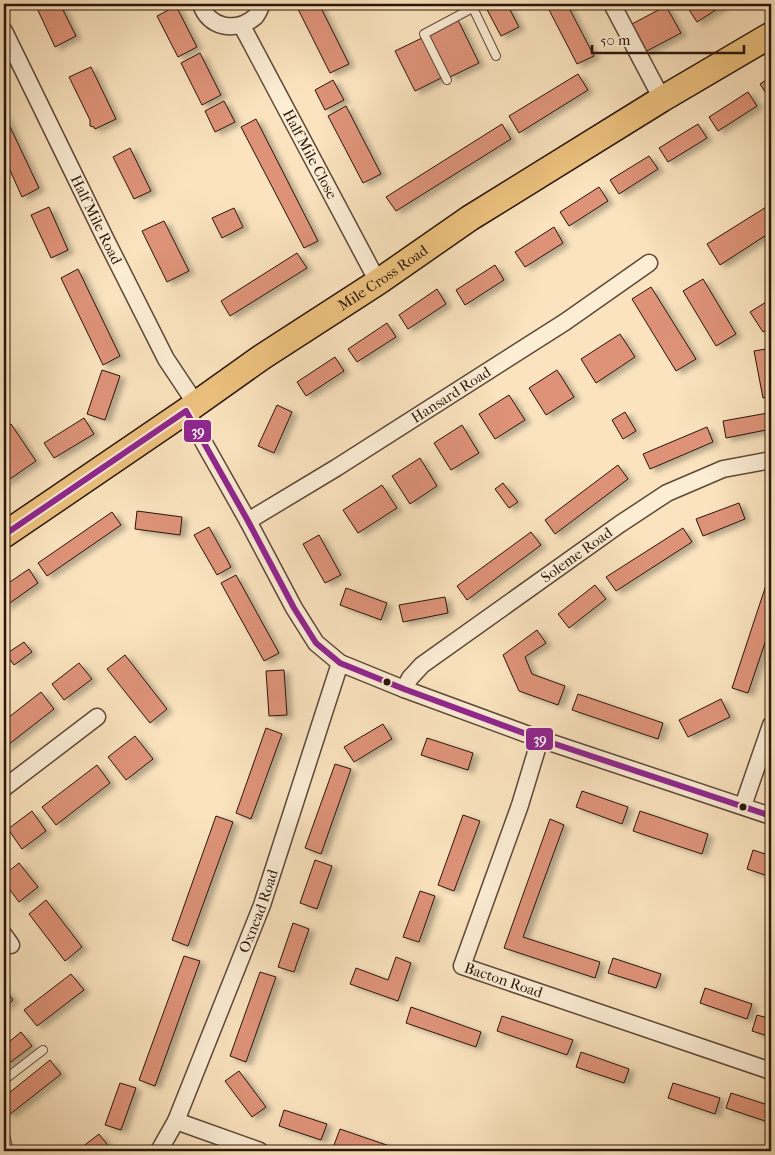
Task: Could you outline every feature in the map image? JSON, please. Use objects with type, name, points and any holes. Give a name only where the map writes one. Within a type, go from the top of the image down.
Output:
[{"type":"main road","name":"Mile Cross Road","points":[[4,535],[262,357],[378,282],[470,218],[662,99],[771,35]]},
{"type":"street","points":[[201,4],[203,10],[212,21],[226,27],[242,26],[256,16],[262,4]]},
{"type":"street","points":[[612,4],[662,99]]},
{"type":"street","name":"Half Mile Close","points":[[242,26],[378,282]]},
{"type":"street","name":"Half Mile Road","points":[[4,30],[105,238],[248,521],[294,608],[316,643],[340,663],[404,689],[540,738],[771,816]]},
{"type":"street","name":"Hansard Road","points":[[248,521],[565,322],[649,263]]},
{"type":"street","name":"Soleme Road","points":[[404,689],[410,678],[422,664],[667,493],[723,469],[771,460]]},
{"type":"street","name":"Oxnead Road","points":[[159,1151],[176,1122],[262,904],[340,663]]},
{"type":"street","points":[[4,788],[97,717]]},
{"type":"street","points":[[743,806],[771,725]]},
{"type":"street","name":"Bacton Road","points":[[540,738],[520,805],[462,966],[771,1071]]},
{"type":"street","points":[[176,1122],[260,1151]]},
{"type":"lane","points":[[447,80],[424,34],[477,6],[496,56]]},
{"type":"lane","points":[[4,1080],[42,1050]]},
{"type":"lane","points":[[4,1131],[9,1151]]},
{"type":"building","points":[[35,4],[60,4],[76,36],[55,47]]},
{"type":"building","points":[[319,4],[349,64],[330,73],[296,5]]},
{"type":"building","points":[[484,4],[507,4],[519,27],[501,36]]},
{"type":"building","points":[[546,4],[567,4],[594,56],[577,64]]},
{"type":"building","points":[[725,4],[697,22],[686,5]]},
{"type":"building","points":[[176,6],[197,47],[178,57],[157,16]]},
{"type":"building","points":[[666,6],[681,33],[645,52],[630,25]]},
{"type":"building","points":[[458,20],[479,63],[450,77],[429,35]]},
{"type":"building","points":[[424,37],[443,77],[415,91],[395,51]]},
{"type":"building","points":[[200,53],[221,95],[202,105],[181,63]]},
{"type":"building","points":[[91,67],[116,119],[95,129],[90,126],[90,120],[69,77]]},
{"type":"building","points":[[578,74],[588,90],[519,133],[509,116]]},
{"type":"building","points":[[771,77],[771,96],[769,98],[760,84]]},
{"type":"building","points":[[333,80],[344,100],[325,110],[315,90]]},
{"type":"building","points":[[748,92],[757,106],[718,131],[709,117]]},
{"type":"building","points":[[224,101],[235,122],[215,132],[205,111]]},
{"type":"building","points":[[346,106],[381,174],[363,183],[328,116]]},
{"type":"building","points":[[4,114],[39,188],[22,197],[4,157]]},
{"type":"building","points":[[256,119],[318,241],[304,248],[241,127]]},
{"type":"building","points":[[502,124],[511,139],[396,211],[386,197]]},
{"type":"building","points":[[698,124],[707,138],[668,162],[659,148]]},
{"type":"building","points":[[130,148],[151,191],[134,199],[113,157]]},
{"type":"building","points":[[649,156],[658,169],[619,194],[610,180]]},
{"type":"building","points":[[599,187],[608,201],[569,226],[560,212]]},
{"type":"building","points":[[771,204],[771,232],[720,265],[707,244]]},
{"type":"building","points":[[49,207],[68,250],[51,258],[31,215]]},
{"type":"building","points":[[234,208],[243,227],[222,238],[212,218]]},
{"type":"building","points":[[164,221],[189,271],[167,282],[142,231]]},
{"type":"building","points":[[554,227],[563,243],[525,267],[515,252]]},
{"type":"building","points":[[297,253],[307,268],[230,316],[221,301]]},
{"type":"building","points":[[495,265],[504,280],[465,305],[456,290]]},
{"type":"building","points":[[78,269],[120,356],[103,365],[61,278]]},
{"type":"building","points":[[703,279],[736,334],[716,346],[683,291]]},
{"type":"building","points":[[651,287],[696,359],[676,371],[632,299]]},
{"type":"building","points":[[437,289],[446,304],[408,329],[399,315]]},
{"type":"building","points":[[771,299],[771,327],[763,332],[750,312]]},
{"type":"building","points":[[387,323],[396,337],[357,362],[348,349]]},
{"type":"building","points":[[620,334],[635,357],[596,383],[581,359]]},
{"type":"building","points":[[766,349],[771,380],[771,397],[763,398],[754,351]]},
{"type":"building","points":[[335,357],[344,371],[306,396],[297,382]]},
{"type":"building","points":[[102,370],[120,376],[105,420],[87,414]]},
{"type":"building","points":[[557,370],[574,397],[546,415],[529,388]]},
{"type":"building","points":[[509,395],[525,420],[495,439],[479,414]]},
{"type":"building","points":[[277,405],[292,412],[274,453],[258,446]]},
{"type":"building","points":[[625,412],[636,431],[623,439],[612,420]]},
{"type":"building","points":[[768,413],[771,429],[726,438],[723,421]]},
{"type":"building","points":[[84,418],[94,434],[54,458],[44,443]]},
{"type":"building","points":[[11,424],[36,461],[4,483],[4,429]]},
{"type":"building","points":[[462,425],[479,453],[451,470],[434,443]]},
{"type":"building","points":[[707,427],[713,442],[650,469],[643,454]]},
{"type":"building","points":[[420,458],[437,486],[410,504],[392,476]]},
{"type":"building","points":[[618,465],[628,479],[555,534],[545,520]]},
{"type":"building","points":[[503,483],[518,502],[509,508],[495,489]]},
{"type":"building","points":[[382,485],[397,508],[358,533],[343,510]]},
{"type":"building","points":[[767,497],[771,500],[771,523],[766,514]]},
{"type":"building","points":[[739,503],[745,519],[703,536],[696,519]]},
{"type":"building","points":[[137,511],[182,517],[180,535],[135,529]]},
{"type":"building","points":[[112,512],[121,525],[47,576],[38,563]]},
{"type":"building","points":[[209,527],[231,567],[217,575],[194,535]]},
{"type":"building","points":[[683,528],[692,542],[616,591],[606,577]]},
{"type":"building","points":[[531,532],[541,545],[467,600],[457,586]]},
{"type":"building","points":[[319,535],[341,575],[325,583],[303,544]]},
{"type":"building","points":[[29,569],[38,583],[4,607],[4,586]]},
{"type":"building","points":[[771,570],[771,625],[748,693],[732,688]]},
{"type":"building","points":[[236,575],[279,653],[264,661],[221,583]]},
{"type":"building","points":[[595,585],[606,599],[569,628],[558,614]]},
{"type":"building","points":[[346,588],[387,603],[381,620],[340,605]]},
{"type":"building","points":[[445,597],[448,613],[403,622],[399,605]]},
{"type":"building","points":[[537,630],[546,643],[525,657],[532,674],[565,686],[558,705],[519,691],[503,655]]},
{"type":"building","points":[[24,642],[32,652],[14,665],[6,654]]},
{"type":"building","points":[[125,655],[167,709],[150,723],[107,669]]},
{"type":"building","points":[[79,663],[92,679],[64,700],[52,684]]},
{"type":"building","points":[[284,670],[287,715],[269,716],[266,671]]},
{"type":"building","points":[[41,692],[54,709],[4,748],[4,721]]},
{"type":"building","points":[[578,694],[663,723],[658,739],[572,710]]},
{"type":"building","points":[[721,699],[730,717],[688,737],[679,720]]},
{"type":"building","points":[[383,724],[392,739],[354,762],[344,747]]},
{"type":"building","points":[[266,728],[282,734],[251,819],[236,813]]},
{"type":"building","points":[[135,736],[153,759],[126,780],[108,757]]},
{"type":"building","points":[[427,738],[473,753],[468,770],[421,755]]},
{"type":"building","points":[[335,764],[351,769],[321,854],[305,848]]},
{"type":"building","points":[[97,765],[110,783],[56,825],[42,807]]},
{"type":"building","points":[[582,791],[628,807],[622,824],[576,807]]},
{"type":"building","points":[[32,811],[46,831],[22,849],[8,829]]},
{"type":"building","points":[[640,811],[708,834],[702,854],[633,831]]},
{"type":"building","points":[[463,815],[480,821],[454,891],[438,885]]},
{"type":"building","points":[[216,816],[233,822],[188,946],[172,940]]},
{"type":"building","points":[[550,819],[564,825],[523,937],[600,962],[595,978],[504,948]]},
{"type":"building","points":[[753,850],[771,856],[771,877],[747,869]]},
{"type":"building","points":[[315,860],[332,866],[317,909],[300,903]]},
{"type":"building","points":[[19,863],[38,887],[19,902],[4,882],[4,875]]},
{"type":"building","points":[[420,891],[435,896],[419,942],[403,937]]},
{"type":"building","points":[[46,900],[82,947],[65,961],[29,914]]},
{"type":"building","points":[[293,923],[309,929],[294,972],[278,967]]},
{"type":"building","points":[[184,956],[200,961],[155,1086],[139,1080]]},
{"type":"building","points":[[396,957],[411,963],[398,1001],[350,984],[356,968],[388,980]]},
{"type":"building","points":[[613,958],[661,974],[656,988],[608,973]]},
{"type":"building","points":[[260,972],[276,977],[246,1062],[230,1056]]},
{"type":"building","points":[[71,974],[84,990],[37,1026],[24,1010]]},
{"type":"building","points":[[4,988],[13,1000],[4,1008]]},
{"type":"building","points":[[705,988],[752,1004],[747,1019],[700,1003]]},
{"type":"building","points":[[411,1007],[481,1032],[476,1047],[406,1023]]},
{"type":"building","points":[[757,1015],[771,1019],[771,1037],[752,1031]]},
{"type":"building","points":[[502,1016],[573,1040],[567,1055],[497,1031]]},
{"type":"building","points":[[21,1032],[32,1046],[4,1067],[4,1046]]},
{"type":"building","points":[[581,1052],[629,1069],[624,1083],[576,1067]]},
{"type":"building","points":[[50,1060],[61,1074],[9,1115],[4,1109],[4,1097]]},
{"type":"building","points":[[239,1071],[266,1107],[252,1117],[225,1081]]},
{"type":"building","points":[[120,1083],[136,1088],[121,1130],[105,1125]]},
{"type":"building","points":[[673,1083],[720,1098],[715,1114],[668,1098]]},
{"type":"building","points":[[731,1093],[771,1106],[771,1123],[726,1108]]},
{"type":"building","points":[[284,1110],[327,1124],[321,1140],[279,1126]]},
{"type":"building","points":[[340,1129],[404,1151],[353,1151],[334,1145]]},
{"type":"building","points":[[99,1134],[110,1148],[105,1151],[77,1151]]},
{"type":"transit line","name":"39","points":[[4,535],[186,411],[294,608],[316,643],[340,663],[404,689],[540,739],[771,816]]}]
